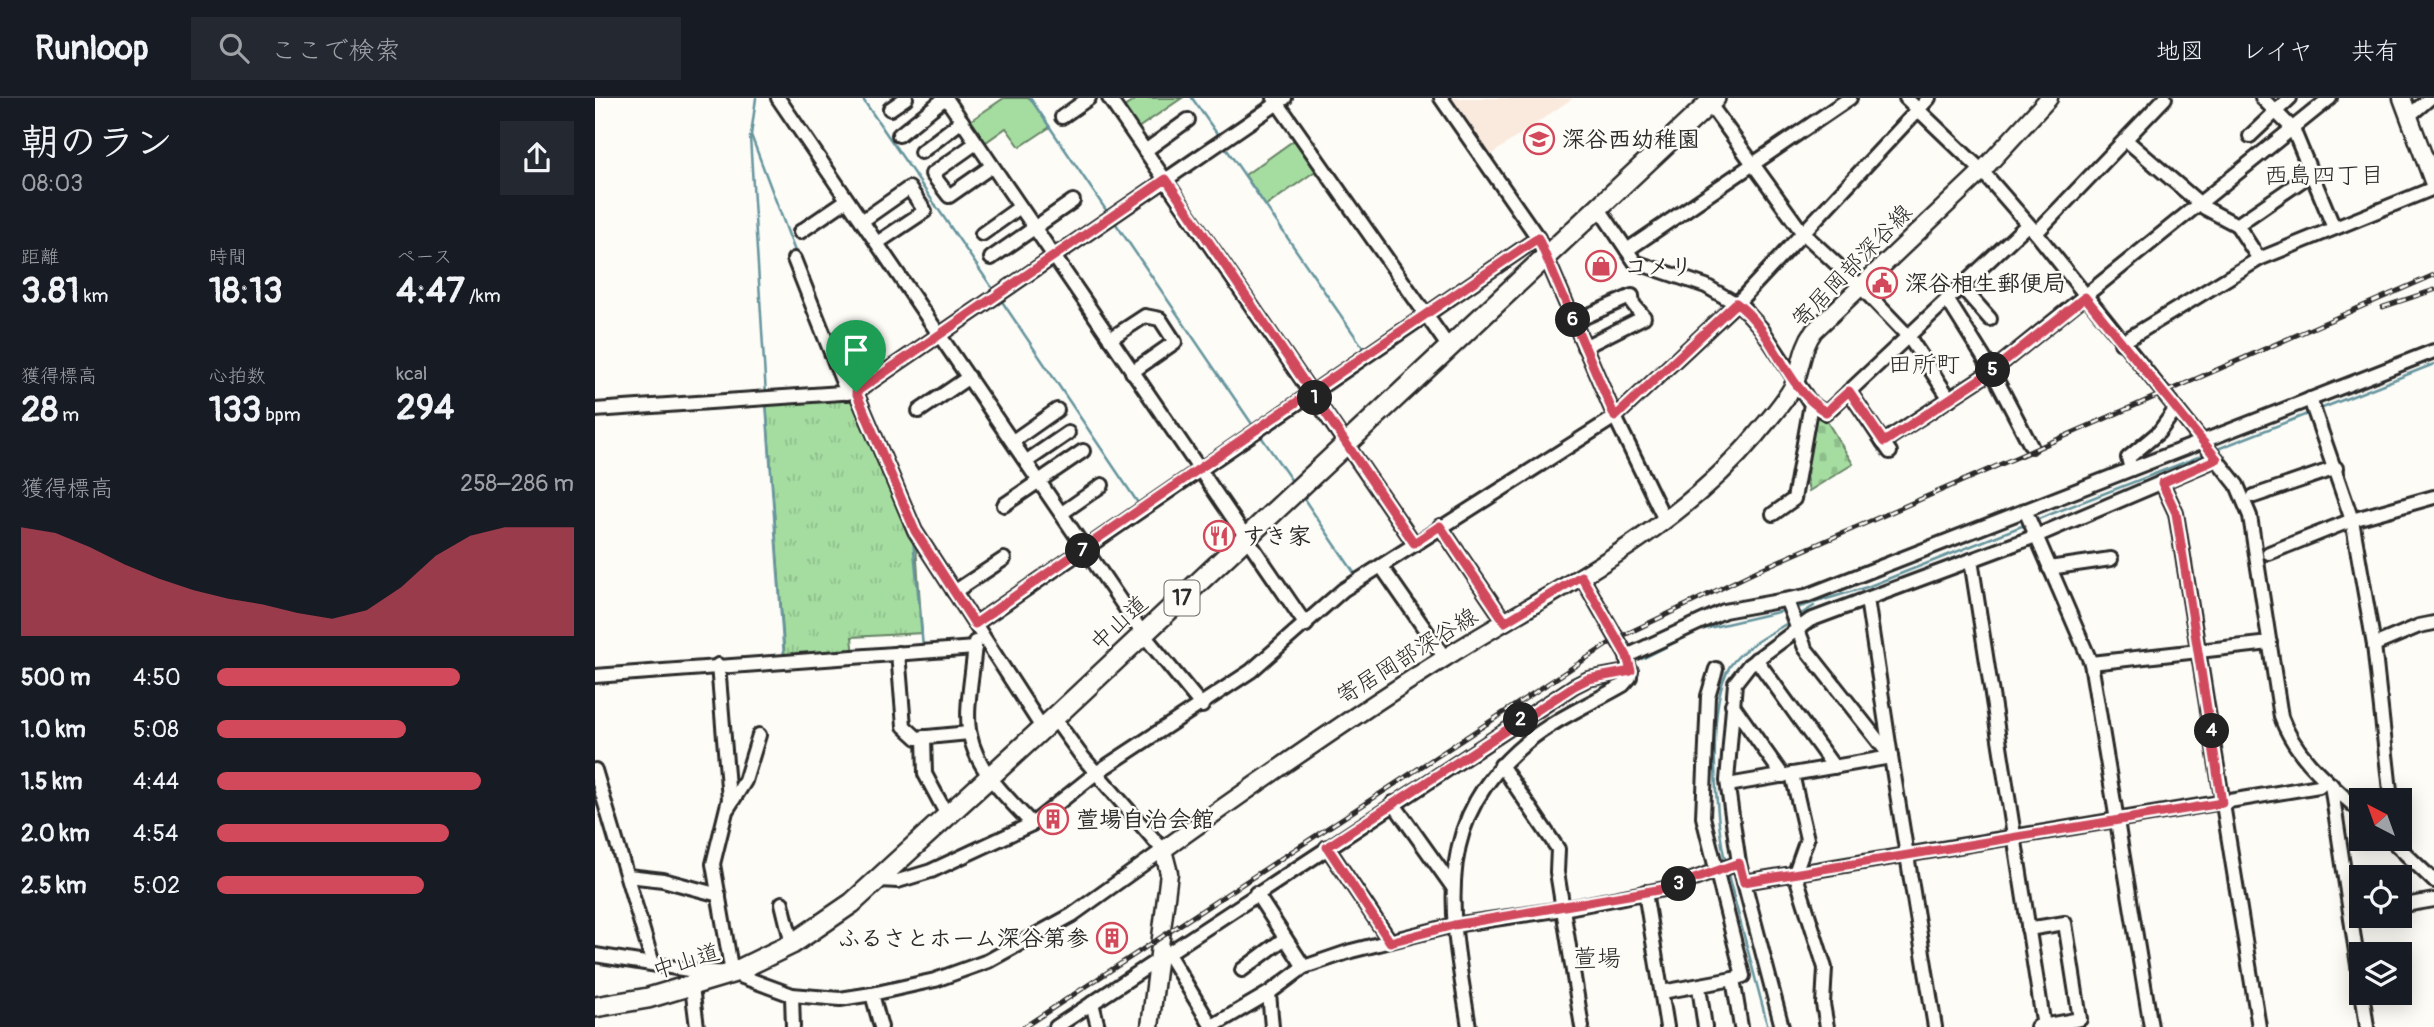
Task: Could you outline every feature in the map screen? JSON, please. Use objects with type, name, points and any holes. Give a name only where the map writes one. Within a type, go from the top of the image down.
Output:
[{"type":"highway","name":"中山道","points":[[595,1007],[648,998],[732,974],[792,944],[826,922],[880,880],[1448,346],[1542,247],[1598,207],[1712,101]]},
{"type":"main road","name":"寄居岡部深谷線","points":[[1163,850],[1339,727],[1445,658],[1627,549],[1665,520],[1755,436],[1795,382],[1804,344],[1859,285],[1982,171],[2049,98]]},
{"type":"main road","points":[[2402,98],[2434,184]]},
{"type":"main road","points":[[1150,1027],[1164,956],[1169,873],[1163,850]]},
{"type":"street","points":[[778,98],[1143,634],[1202,706]]},
{"type":"street","points":[[890,110],[906,98]]},
{"type":"street","points":[[899,135],[946,98],[1305,625]]},
{"type":"street","points":[[1062,117],[1089,98]]},
{"type":"street","points":[[1109,98],[1414,543]]},
{"type":"street","points":[[1441,98],[1542,247],[1615,417],[1665,520]]},
{"type":"street","points":[[1627,250],[1850,98]]},
{"type":"street","points":[[1906,98],[1982,171],[2237,485],[2250,516],[2281,717],[2300,754],[2349,801]]},
{"type":"street","points":[[880,880],[898,881],[931,871],[1031,824],[1096,773],[1202,706],[1251,671],[1343,590],[1615,417],[1736,303],[1929,98]]},
{"type":"street","points":[[1598,207],[1635,262],[1696,282],[1736,303],[1761,328],[1811,404],[1826,412],[1961,286],[2031,229],[2126,140],[2165,98]]},
{"type":"street","points":[[2262,98],[2293,129],[2334,228]]},
{"type":"street","points":[[2250,136],[2290,98]]},
{"type":"street","points":[[1849,391],[1887,447],[1992,371],[2330,98]]},
{"type":"street","points":[[2409,116],[2430,98]]},
{"type":"street","points":[[595,410],[852,393],[1279,100],[1424,316],[1448,346]]},
{"type":"street","points":[[1712,101],[1752,164],[1802,232],[1859,285],[1907,336],[1950,399]]},
{"type":"street","points":[[1145,151],[1188,120]]},
{"type":"street","points":[[921,152],[962,121]]},
{"type":"street","points":[[2126,140],[2200,204],[2237,225],[2259,259]]},
{"type":"street","points":[[976,143],[932,174],[949,196],[992,166]]},
{"type":"street","points":[[2237,225],[2311,174]]},
{"type":"street","points":[[2122,343],[2259,259],[2434,184]]},
{"type":"street","points":[[862,221],[909,188],[925,211],[877,243]]},
{"type":"street","points":[[800,233],[848,200]]},
{"type":"street","points":[[991,258],[1073,201]]},
{"type":"street","points":[[982,234],[1020,207]]},
{"type":"street","points":[[975,624],[1424,316],[1542,247]]},
{"type":"street","points":[[595,955],[732,974],[792,995],[841,999],[872,994],[935,980],[988,961],[1086,906],[1163,850],[1048,723],[975,624],[915,531],[794,259]]},
{"type":"street","points":[[1961,286],[1990,318]]},
{"type":"street","points":[[1573,322],[1632,296],[1633,304],[1644,317],[1584,347]]},
{"type":"street","points":[[1947,299],[1992,371],[2031,446]]},
{"type":"street","points":[[1110,339],[1145,316],[1160,319],[1175,342],[1132,372]]},
{"type":"street","points":[[1782,1027],[1737,864],[1728,785],[1735,683],[1791,615],[2026,512],[2434,351]]},
{"type":"street","points":[[919,411],[969,377]]},
{"type":"street","points":[[2311,401],[2352,520],[2374,645],[2390,788]]},
{"type":"street","points":[[1773,514],[1794,499],[1811,404]]},
{"type":"street","points":[[1013,441],[1057,410]]},
{"type":"street","points":[[2131,469],[2128,458],[2159,432],[2175,410]]},
{"type":"street","points":[[1027,461],[1068,433]]},
{"type":"street","points":[[1004,505],[1083,451]]},
{"type":"street","points":[[1627,656],[1724,611],[1791,615],[1810,620],[1971,560],[2217,459]]},
{"type":"street","points":[[2254,496],[2336,468]]},
{"type":"street","points":[[2162,483],[2176,513],[2259,1027]]},
{"type":"street","points":[[1062,513],[1102,485]]},
{"type":"street","points":[[2269,553],[2352,520],[2434,497]]},
{"type":"street","points":[[2026,512],[2091,663],[2151,1027]]},
{"type":"street","points":[[1440,526],[1505,622]]},
{"type":"street","points":[[954,592],[1004,559]]},
{"type":"street","points":[[2049,568],[2112,559]]},
{"type":"street","points":[[1971,560],[2042,1027],[2080,1018],[2064,923],[2028,929]]},
{"type":"street","points":[[1381,566],[1445,658]]},
{"type":"street","points":[[1469,1027],[1454,925],[1452,887],[1453,864],[1467,822],[1501,765],[1529,741],[1623,685],[1631,671],[1627,656],[1581,576]]},
{"type":"street","points":[[1867,598],[1935,1027]]},
{"type":"street","points":[[1791,615],[1805,648],[1891,757]]},
{"type":"street","points":[[2374,645],[2419,626],[2434,623]]},
{"type":"street","points":[[975,624],[969,733],[975,753],[990,778],[1031,824]]},
{"type":"street","points":[[2091,663],[2270,643]]},
{"type":"street","points":[[595,676],[975,648]]},
{"type":"street","points":[[898,653],[904,726],[917,738],[969,733]]},
{"type":"street","points":[[1755,659],[1834,767]]},
{"type":"street","points":[[718,665],[728,808],[713,864],[732,974]]},
{"type":"street","points":[[1662,992],[1699,987],[1743,976],[1703,817],[1708,696],[1716,668]]},
{"type":"street","points":[[1056,1027],[1393,803],[1588,679],[1631,671]]},
{"type":"street","points":[[1732,704],[1788,775],[1807,839],[1795,873],[1825,968],[1823,1004],[1827,1027]]},
{"type":"street","points":[[728,808],[745,781],[759,735]]},
{"type":"street","points":[[925,737],[925,774],[948,817]]},
{"type":"street","points":[[1728,785],[1891,757]]},
{"type":"street","points":[[1501,765],[1558,849],[1557,872],[1582,1027]]},
{"type":"street","points":[[595,770],[653,964]]},
{"type":"street","points":[[1744,882],[2222,803],[2319,786],[2328,782]]},
{"type":"street","points":[[2328,782],[2349,884]]},
{"type":"street","points":[[1393,803],[1452,887]]},
{"type":"street","points":[[1327,847],[1390,942]]},
{"type":"street","points":[[2405,851],[2434,881]]},
{"type":"street","points":[[1164,956],[1211,1027],[1269,993],[1304,967],[1454,925],[1563,909],[1669,888],[1737,864]]},
{"type":"street","points":[[628,876],[663,880],[719,895]]},
{"type":"street","points":[[1645,892],[1667,1027]]},
{"type":"street","points":[[1257,893],[1304,967]]},
{"type":"street","points":[[2412,904],[2434,900]]},
{"type":"street","points":[[782,903],[792,944]]},
{"type":"street","points":[[1242,970],[1285,938]]},
{"type":"street","points":[[1733,979],[1741,1027]]},
{"type":"street","points":[[692,987],[697,1027]]},
{"type":"street","points":[[1699,987],[1705,1027]]},
{"type":"street","points":[[1269,993],[1272,1027]]},
{"type":"street","points":[[872,994],[881,1027]]},
{"type":"street","points":[[792,995],[793,1027]]},
{"type":"street","points":[[1092,1003],[1098,1027]]},
{"type":"street","points":[[2364,1005],[2367,1027]]},
{"type":"shaded area","points":[[1450,98],[1573,98],[1489,156]]},
{"type":"green space","points":[[1004,98],[1030,98],[1050,127],[1020,147],[1006,128],[979,147],[964,125]]},
{"type":"green space","points":[[1138,98],[1182,98],[1132,132],[1118,111]]},
{"type":"green space","points":[[1300,136],[1321,167],[1266,206],[1245,175]]},
{"type":"green space","points":[[856,392],[915,531],[922,633],[852,637],[854,656],[785,660],[766,400]]},
{"type":"green space","points":[[1813,413],[1823,415],[1853,464],[1809,491],[1804,466]]},
{"type":"waterway","points":[[756,98],[751,135],[796,254]]},
{"type":"waterway","points":[[862,98],[995,292]]},
{"type":"waterway","points":[[1030,98],[1108,213]]},
{"type":"waterway","points":[[1192,98],[1220,138]]},
{"type":"waterway","points":[[750,137],[766,395]]},
{"type":"waterway","points":[[1223,144],[1366,352]]},
{"type":"waterway","points":[[1114,221],[1254,427]]},
{"type":"waterway","points":[[999,297],[1140,506]]},
{"type":"waterway","points":[[2320,409],[2434,364]]},
{"type":"waterway","points":[[766,402],[784,657]]},
{"type":"waterway","points":[[2215,450],[2310,413]]},
{"type":"waterway","points":[[1260,435],[1294,484]]},
{"type":"waterway","points":[[2033,521],[2206,454]]},
{"type":"waterway","points":[[1302,496],[1357,577]]},
{"type":"waterway","points":[[1793,609],[1867,587],[2027,524]]},
{"type":"waterway","points":[[913,539],[923,647]]},
{"type":"waterway","points":[[1796,617],[1814,606]]},
{"type":"waterway","points":[[1642,659],[1700,630],[1787,610]]},
{"type":"waterway","points":[[1726,864],[1719,821],[1715,763],[1715,734],[1722,683],[1730,666],[1742,652],[1791,621]]},
{"type":"waterway","points":[[1579,677],[1623,665]]},
{"type":"waterway","points":[[1727,871],[1768,1027]]},
{"type":"waterway","points":[[1045,1027],[1054,1021]]},
{"type":"railway","points":[[1024,1027],[1616,639],[1763,568],[2434,275]]},
{"type":"railway","points":[[2383,307],[2434,290]]},
{"type":"place","name":"深谷西幼稚園","points":[[1539,139]]},
{"type":"place","name":"コメリ","points":[[1601,266]]},
{"type":"place","name":"深谷相生郵便局","points":[[1882,283]]},
{"type":"place","name":"すき家","points":[[1219,536]]},
{"type":"place","name":"萱場自治会館","points":[[1053,819]]},
{"type":"place","name":"ふるさとホーム深谷第参","points":[[1112,938]]},
{"type":"district","name":"西島四丁目","points":[[2324,175]]},
{"type":"district","name":"田所町","points":[[1924,364]]},
{"type":"district","name":"萱場","points":[[1597,958]]},
{"type":"route","points":[[856,392],[915,531],[975,624],[1086,549],[1142,509],[1312,393],[1538,238],[1615,417],[1736,303],[1761,328],[1811,404],[1826,412],[1849,391],[1884,442],[1992,371],[2085,297],[2217,459],[2162,483],[2176,513],[2197,653],[2223,795],[2222,803],[1744,882],[1739,863],[1669,888],[1563,909],[1454,925],[1390,942],[1327,847],[1574,686],[1588,679],[1631,671],[1627,656],[1581,576],[1505,622],[1440,526],[1414,543],[1345,443],[1312,393],[1166,179],[856,392]]}]
